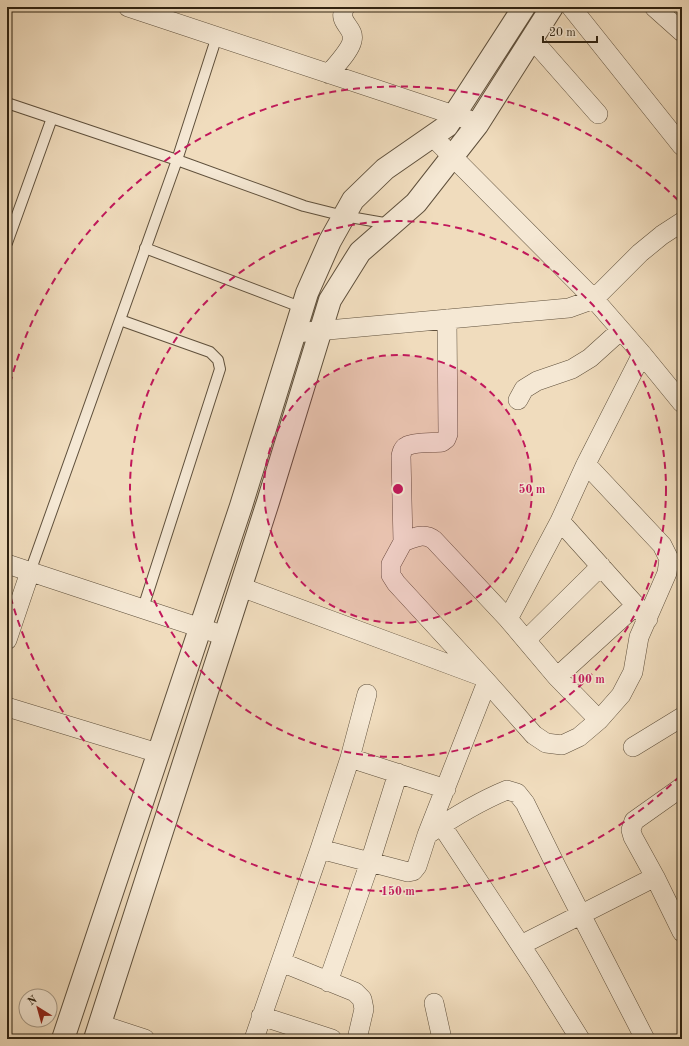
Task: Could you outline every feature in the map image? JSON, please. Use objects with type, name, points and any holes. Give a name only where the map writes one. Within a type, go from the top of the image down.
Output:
[{"type":"street","points":[[128,7],[478,123]]},
{"type":"street","points":[[329,74],[351,45],[353,39],[352,31],[344,21],[342,13],[345,7]]},
{"type":"street","points":[[63,1039],[242,506],[307,293],[330,241],[353,200],[385,169],[446,126],[524,7]]},
{"type":"street","points":[[145,1039],[97,1031],[241,587],[330,300],[360,252],[416,203],[453,156],[478,123],[552,7]]},
{"type":"street","points":[[571,7],[682,146]]},
{"type":"street","points":[[654,7],[682,32]]},
{"type":"street","points":[[532,39],[598,114]]},
{"type":"street","points":[[432,136],[594,299],[682,403]]},
{"type":"street","points":[[295,333],[569,308],[594,299],[640,253],[662,235],[682,222]]},
{"type":"street","points":[[447,319],[448,434],[446,439],[442,442],[411,444],[402,450],[403,542],[391,564],[391,575],[396,583],[534,735],[546,743],[562,745],[579,737],[599,720],[621,695],[633,672],[642,612],[560,520]]},
{"type":"street","points":[[518,400],[524,389],[536,381],[572,368],[590,358],[621,330]]},
{"type":"street","points":[[508,619],[560,520],[586,464],[642,354]]},
{"type":"street","points":[[558,677],[642,612],[667,573],[669,559],[662,545],[586,464]]},
{"type":"street","points":[[403,542],[419,537],[429,536],[508,619],[558,677],[599,720]]},
{"type":"street","points":[[7,564],[225,636]]},
{"type":"street","points":[[526,640],[600,566]]},
{"type":"street","points":[[7,640],[30,572]]},
{"type":"street","points":[[241,587],[484,679]]},
{"type":"street","points":[[320,849],[408,872],[413,871],[418,866],[435,830],[446,789],[484,679]]},
{"type":"street","points":[[254,1039],[350,758],[367,694]]},
{"type":"street","points":[[7,706],[158,753]]},
{"type":"street","points":[[633,747],[682,717]]},
{"type":"street","points":[[350,758],[446,789]]},
{"type":"street","points":[[328,982],[370,862],[398,773]]},
{"type":"street","points":[[682,787],[634,821],[631,830],[632,837],[655,877],[682,932]]},
{"type":"street","points":[[435,830],[497,794],[507,790],[516,793],[525,803],[645,1039]]},
{"type":"street","points":[[435,830],[521,945],[580,1039]]},
{"type":"street","points":[[521,945],[655,877]]},
{"type":"street","points":[[280,962],[355,992],[362,999],[364,1009],[356,1039]]},
{"type":"street","points":[[434,1003],[442,1039]]},
{"type":"street","points":[[261,1016],[332,1039]]},
{"type":"lane","points":[[30,572],[177,160],[217,36]]},
{"type":"lane","points":[[7,103],[177,160],[304,206],[344,216],[392,224]]},
{"type":"lane","points":[[7,243],[52,118]]},
{"type":"lane","points":[[145,248],[303,308]]},
{"type":"lane","points":[[120,320],[210,352],[218,360],[220,368],[143,608]]}]
